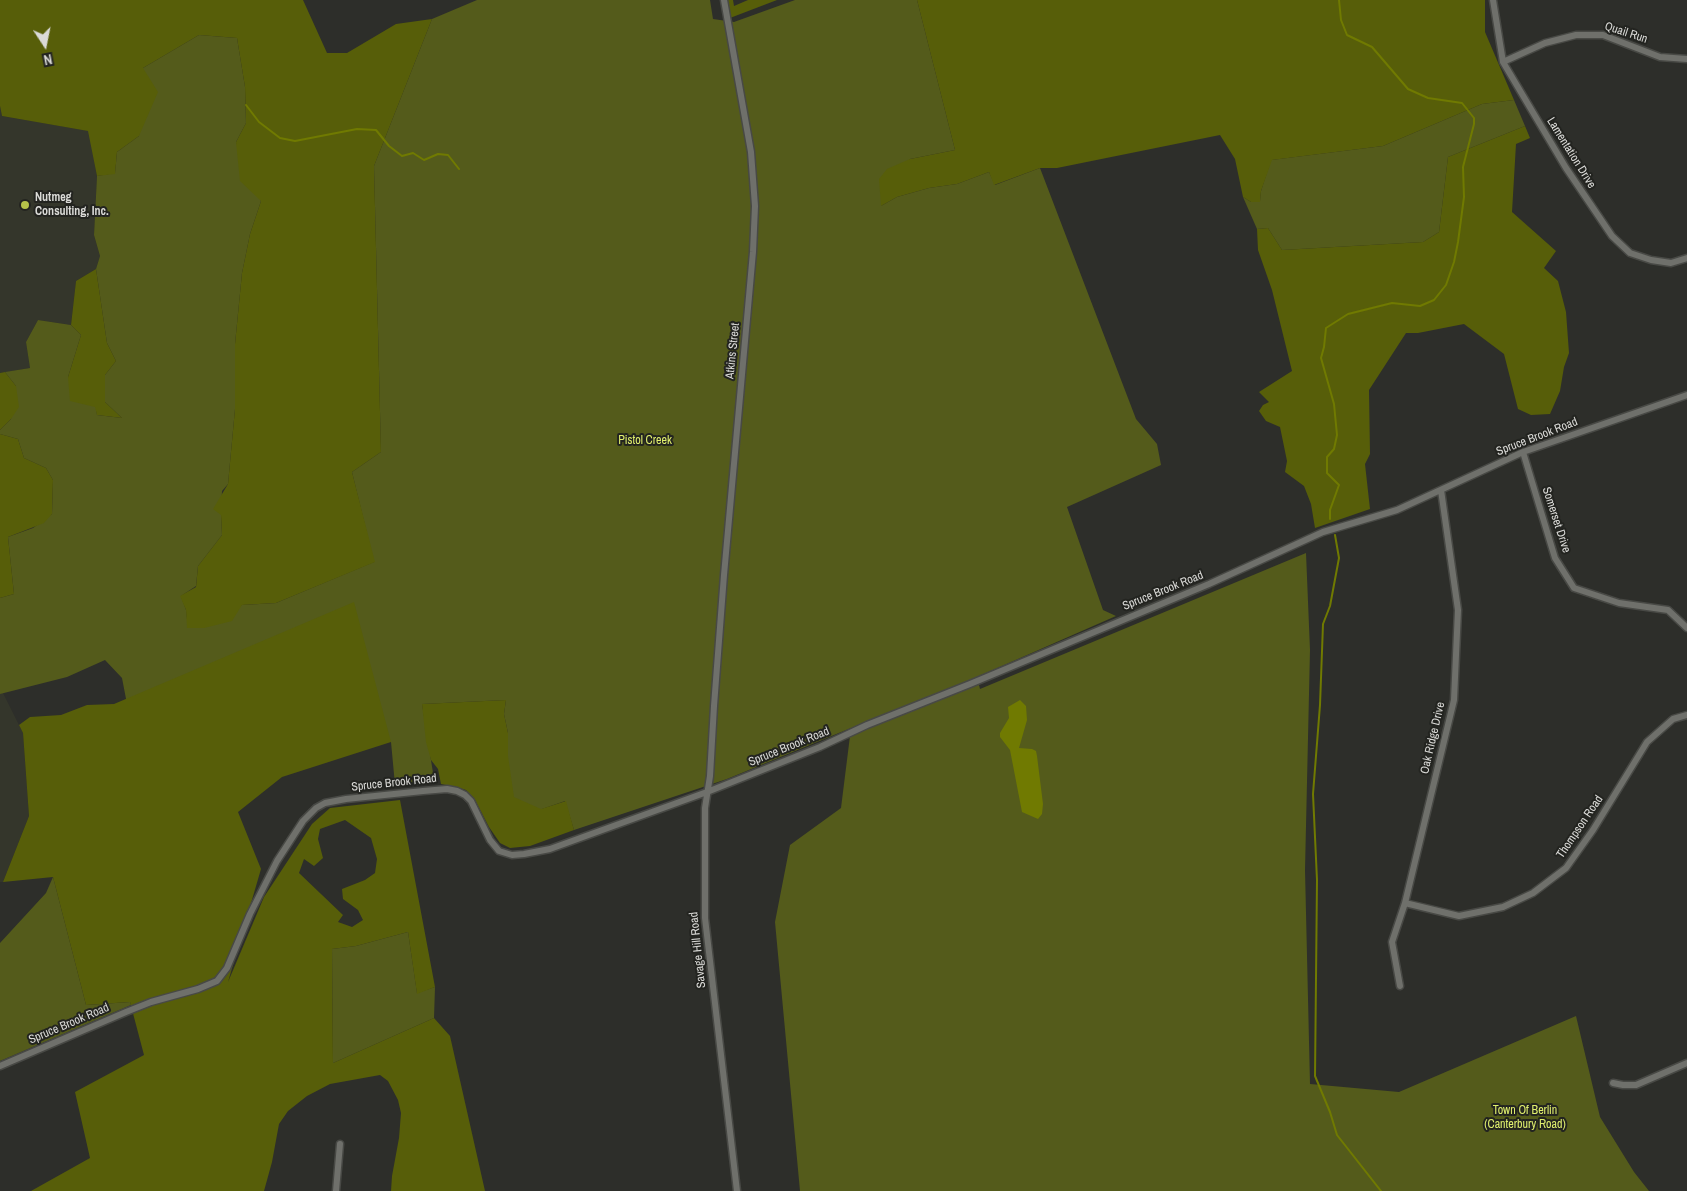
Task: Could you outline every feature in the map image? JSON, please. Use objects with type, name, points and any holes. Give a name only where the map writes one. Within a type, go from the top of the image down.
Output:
[{"type":"street","name":"Atkins Street","points":[[714,706],[724,565],[754,252],[751,152],[724,0]]},
{"type":"street","name":"Lamentation Drive","points":[[1493,0],[1503,62],[1566,168],[1612,236],[1630,253],[1651,260],[1671,263],[1687,258]]},
{"type":"street","name":"Quail Run","points":[[1503,62],[1545,43],[1576,35],[1603,35],[1660,57],[1687,59]]},
{"type":"street","name":"Spruce Brook Road","points":[[0,1066],[151,1002],[198,990],[217,981],[227,968],[250,914],[277,861],[309,813],[325,804],[346,799],[447,789],[465,795],[471,801],[493,846],[505,853],[536,852],[570,842],[707,792],[1208,584],[1323,532],[1397,510],[1523,452],[1687,394]]},
{"type":"street","name":"Somerset Drive","points":[[1523,452],[1555,558],[1574,588],[1619,603],[1668,610],[1687,628]]},
{"type":"street","name":"Oak Ridge Drive","points":[[1400,986],[1392,942],[1405,903],[1454,700],[1458,610],[1442,490]]},
{"type":"street","name":"Savage Hill Road","points":[[714,706],[710,776],[705,808],[705,918],[737,1191]]},
{"type":"street","name":"Thompson Road","points":[[1405,903],[1459,916],[1503,907],[1533,893],[1566,868],[1593,830],[1647,742],[1673,719],[1687,715]]},
{"type":"street","points":[[1614,1083],[1636,1085],[1687,1062]]},
{"type":"street","points":[[336,1191],[340,1144]]},
{"type":"shaded area","points":[[0,0],[303,0],[327,53],[347,53],[396,24],[432,19],[374,166],[381,452],[352,472],[375,562],[276,603],[242,605],[232,621],[204,628],[187,628],[186,610],[180,596],[196,587],[198,566],[222,535],[221,515],[213,509],[228,484],[235,409],[235,344],[242,273],[250,234],[261,201],[240,181],[236,142],[246,123],[245,87],[237,38],[199,35],[143,68],[158,92],[139,136],[117,152],[115,174],[97,176],[88,131],[2,116],[0,106]]},
{"type":"shaded area","points":[[727,0],[733,0],[734,6],[748,0],[777,0],[730,18]]},
{"type":"shaded area","points":[[917,0],[1485,0],[1485,32],[1514,100],[1482,104],[1383,146],[1272,160],[1261,191],[1260,202],[1251,202],[1243,197],[1235,159],[1220,135],[1057,168],[1040,168],[994,185],[989,172],[957,184],[929,188],[897,197],[881,206],[879,179],[887,169],[910,159],[955,150]]},
{"type":"shaded area","points":[[0,106],[2,116],[89,131],[97,176],[94,235],[100,256],[96,269],[76,281],[71,325],[38,320],[26,342],[30,368],[0,373]]},
{"type":"shaded area","points":[[1525,126],[1530,138],[1516,144],[1512,212],[1556,251],[1544,268],[1558,281],[1566,312],[1569,353],[1564,367],[1560,391],[1550,414],[1531,415],[1518,409],[1504,354],[1464,324],[1418,333],[1406,333],[1369,390],[1370,454],[1365,464],[1370,509],[1315,528],[1311,504],[1304,486],[1285,472],[1287,461],[1280,427],[1266,421],[1259,411],[1263,405],[1269,402],[1259,392],[1292,371],[1272,290],[1258,250],[1257,229],[1268,228],[1282,250],[1423,242],[1439,232],[1448,157]]},
{"type":"shaded area","points":[[96,269],[107,343],[116,361],[105,375],[105,402],[122,418],[97,415],[95,407],[70,401],[68,377],[81,335],[71,325],[76,281]]},
{"type":"shaded area","points":[[5,372],[16,386],[19,407],[0,430],[0,373]]},
{"type":"shaded area","points":[[0,434],[18,439],[24,458],[46,468],[53,480],[52,514],[44,523],[8,537],[14,594],[0,598]]},
{"type":"shaded area","points":[[354,602],[391,742],[282,777],[238,812],[261,869],[228,982],[264,897],[312,824],[330,808],[400,800],[435,987],[417,994],[408,932],[356,946],[332,949],[333,1063],[434,1018],[450,1036],[485,1191],[391,1191],[401,1113],[398,1100],[388,1081],[380,1075],[330,1084],[307,1096],[288,1111],[279,1124],[264,1191],[31,1191],[90,1158],[75,1092],[144,1055],[130,1002],[86,1005],[53,877],[3,882],[29,816],[23,733],[19,725],[30,717],[61,715],[87,705],[114,704]],"holes":[[[345,820],[371,838],[377,859],[375,873],[365,880],[342,889],[343,899],[358,910],[363,920],[352,927],[338,922],[343,915],[299,873],[304,859],[314,866],[323,858],[318,839],[320,829]]]},
{"type":"shaded area","points":[[0,687],[23,733],[29,816],[3,882],[0,882]]},
{"type":"shaded area","points":[[506,700],[504,714],[508,733],[508,756],[514,797],[541,809],[566,801],[574,830],[530,846],[510,848],[500,843],[475,800],[466,790],[441,784],[438,769],[431,760],[426,742],[422,704]]},
{"type":"shaded area","points":[[1020,700],[1026,706],[1027,720],[1019,748],[1032,749],[1036,751],[1037,756],[1043,804],[1042,814],[1038,819],[1022,812],[1010,750],[1000,737],[1000,733],[1009,718],[1008,707]]},
{"type":"green space","name":"Pistol Creek","points":[[477,0],[710,0],[713,19],[734,22],[795,0],[917,0],[955,150],[910,159],[881,206],[897,197],[929,188],[957,184],[989,172],[995,185],[1040,168],[1136,419],[1157,444],[1161,465],[1067,507],[1103,610],[1116,616],[977,677],[980,689],[1306,553],[1310,650],[1305,870],[1310,1084],[1399,1092],[1576,1016],[1600,1117],[1634,1172],[1649,1191],[800,1191],[775,922],[790,845],[841,808],[851,728],[727,779],[574,830],[565,801],[542,809],[506,838],[508,733],[504,714],[506,700],[422,704],[434,779],[395,785],[391,742],[127,704],[122,678],[105,660],[67,677],[0,694],[0,598],[14,594],[8,537],[33,528],[52,514],[53,480],[46,468],[24,458],[18,439],[0,434],[0,430],[11,419],[16,386],[5,372],[30,368],[26,342],[38,320],[71,325],[81,335],[68,377],[96,407],[97,415],[122,418],[105,402],[105,375],[116,361],[107,343],[96,269],[100,256],[94,235],[97,176],[115,173],[117,152],[139,136],[143,68],[199,35],[237,38],[245,87],[246,123],[236,142],[261,201],[250,234],[242,273],[235,344],[235,409],[228,484],[222,491],[222,535],[198,566],[196,586],[181,596],[186,610],[188,628],[242,605],[276,603],[374,562],[352,472],[381,452],[374,166],[432,19]]},
{"type":"green space","points":[[1514,100],[1525,126],[1448,157],[1439,232],[1423,242],[1282,250],[1268,228],[1257,229],[1243,197],[1251,202],[1260,201],[1261,191],[1271,160],[1383,146],[1482,104]]},
{"type":"green space","points":[[53,877],[86,1005],[130,1002],[131,1005],[0,1061],[0,943],[46,893]]},
{"type":"green space","points":[[408,932],[417,993],[435,987],[434,1018],[333,1063],[332,949],[356,946]]},
{"type":"waterway","points":[[1330,519],[1330,510],[1339,485],[1327,473],[1327,457],[1334,449],[1337,435],[1334,404],[1321,358],[1326,328],[1348,314],[1392,303],[1420,306],[1434,300],[1446,285],[1454,262],[1458,242],[1464,197],[1463,167],[1474,124],[1474,118],[1462,103],[1428,98],[1408,89],[1372,47],[1347,35],[1341,20],[1339,0]]},
{"type":"waterway","points":[[246,105],[259,122],[280,138],[295,141],[357,129],[376,130],[389,146],[402,156],[413,153],[424,160],[438,154],[448,155],[459,169]]},
{"type":"waterway","points":[[1335,535],[1339,558],[1330,606],[1323,624],[1320,705],[1313,794],[1317,880],[1315,1076],[1337,1135],[1381,1191]]},
{"type":"place","name":"Nutmeg Consulting, Inc.","points":[[25,205]]},
{"type":"park label","name":"Town Of Berlin (Canterbury Road)","points":[[1525,1118]]}]
